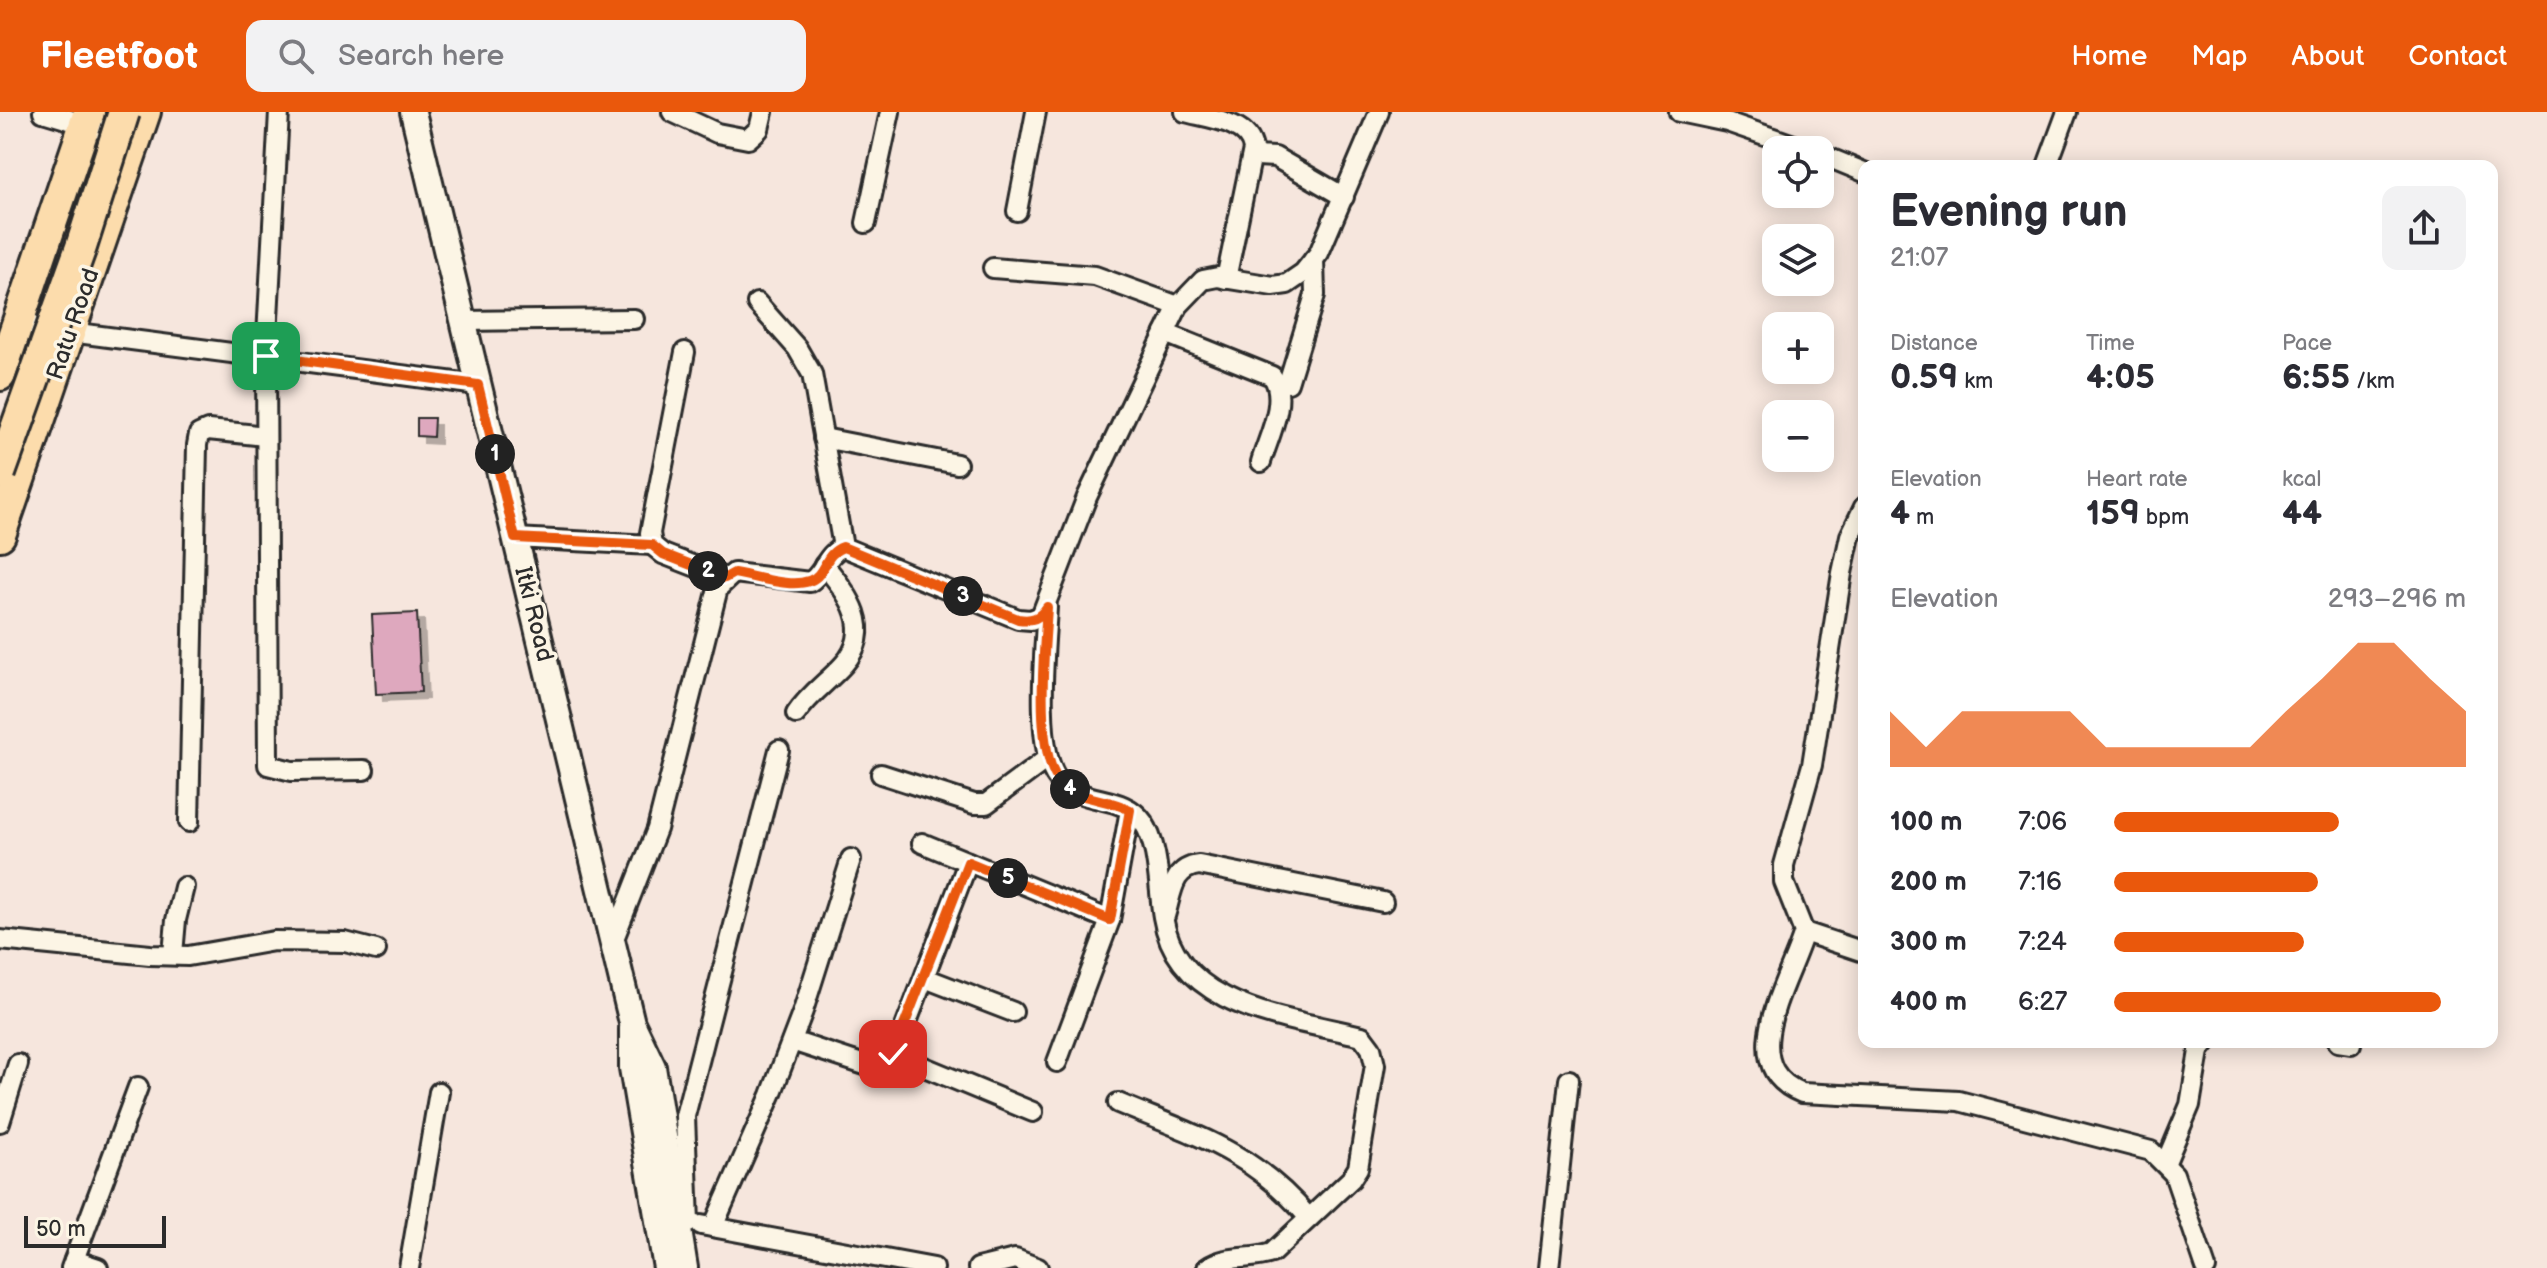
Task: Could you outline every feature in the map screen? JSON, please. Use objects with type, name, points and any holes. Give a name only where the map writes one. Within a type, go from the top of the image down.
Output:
[{"type":"main road","points":[[0,473],[81,247],[124,112]]},
{"type":"main road","points":[[0,375],[93,115]]},
{"type":"main road","points":[[0,425],[93,115]]},
{"type":"main road","name":"Ratu Road","points":[[0,535],[141,126]]},
{"type":"street","points":[[43,112],[93,115],[141,126]]},
{"type":"street","points":[[279,112],[266,356],[268,765],[292,771],[364,770]]},
{"type":"street","name":"Itki Road","points":[[413,112],[632,1023]]},
{"type":"street","points":[[672,112],[717,133],[748,139],[759,129],[763,112]]},
{"type":"street","points":[[866,223],[890,112]]},
{"type":"street","points":[[1017,211],[1036,112]]},
{"type":"street","points":[[1185,112],[1243,129],[1252,138],[1253,149],[1226,279]]},
{"type":"street","points":[[612,944],[657,829],[718,588],[725,578],[734,573],[800,584],[818,577],[834,550],[843,547],[1018,619],[1031,620],[1041,616],[1087,497],[1178,306],[1203,280],[1226,279],[1273,286],[1287,284],[1303,273],[1314,259],[1344,197],[1379,112]]},
{"type":"street","points":[[1679,112],[1727,122],[1768,136]]},
{"type":"street","points":[[2049,160],[2067,112]]},
{"type":"street","points":[[1253,149],[1257,156],[1275,157],[1344,197]]},
{"type":"street","points":[[1834,160],[1858,170]]},
{"type":"street","points":[[1288,383],[1315,295],[1314,259]]},
{"type":"street","points":[[993,268],[1095,276],[1178,306]]},
{"type":"street","points":[[757,303],[808,364],[843,547]]},
{"type":"street","points":[[463,321],[634,319]]},
{"type":"street","points":[[19,322],[70,332],[478,385]]},
{"type":"street","points":[[1165,333],[1272,376],[1279,385],[1279,397],[1261,462]]},
{"type":"street","points":[[652,545],[650,533],[685,352]]},
{"type":"street","points":[[189,822],[199,434],[208,430],[266,436]]},
{"type":"street","points":[[823,438],[957,464]]},
{"type":"street","points":[[1858,519],[1850,536],[1845,561],[1812,765],[1784,865],[1784,882],[1804,932],[1769,1026],[1772,1071],[1784,1086],[1820,1095],[1959,1101],[2151,1151],[2166,1162],[2174,1174],[2206,1268]]},
{"type":"street","points":[[515,538],[652,545],[663,554],[725,578]]},
{"type":"street","points":[[796,714],[814,690],[843,665],[858,635],[858,616],[847,591],[824,565]]},
{"type":"street","points":[[1047,607],[1043,682],[1048,758],[1055,776],[1066,787],[1113,801],[1143,822],[1151,841],[1164,923],[1176,954],[1187,971],[1206,988],[1272,1014],[1362,1036],[1371,1048],[1375,1065],[1358,1168],[1272,1253],[1259,1258],[1223,1258],[1207,1268]]},
{"type":"street","points":[[685,1268],[685,1116],[779,750]]},
{"type":"street","points":[[881,774],[974,804],[986,804],[1048,758]]},
{"type":"street","points":[[1057,1062],[1110,920],[1130,810]]},
{"type":"street","points":[[922,843],[1110,920]]},
{"type":"street","points":[[713,1227],[792,1041],[851,859]]},
{"type":"street","points":[[792,1041],[878,1068],[893,1054],[968,862]]},
{"type":"street","points":[[1164,923],[1177,875],[1185,867],[1199,865],[1383,902]]},
{"type":"street","points":[[173,954],[176,920],[184,887]]},
{"type":"street","points":[[1804,932],[1858,950]]},
{"type":"street","points":[[0,940],[150,955],[188,956],[274,941],[345,942],[376,950]]},
{"type":"street","points":[[925,978],[1013,1012]]},
{"type":"street","points":[[632,1023],[653,1067],[684,1222]]},
{"type":"street","points":[[632,1023],[632,1068],[666,1268]]},
{"type":"street","points":[[2166,1162],[2190,1105],[2201,1048]]},
{"type":"street","points":[[893,1054],[1033,1112]]},
{"type":"street","points":[[0,1122],[18,1064]]},
{"type":"street","points":[[1549,1268],[1569,1080]]},
{"type":"street","points":[[98,1268],[72,1264],[138,1087]]},
{"type":"street","points":[[409,1268],[439,1092]]},
{"type":"street","points":[[1118,1103],[1241,1155],[1288,1193],[1309,1218]]},
{"type":"street","points":[[684,1222],[934,1268]]},
{"type":"street","points":[[978,1268],[1015,1259],[1038,1268]]},
{"type":"building","points":[[417,418],[434,418],[433,437],[417,436]]},
{"type":"building","points":[[417,613],[421,692],[376,694],[372,615]]},
{"type":"route","points":[[266,356],[478,385],[515,538],[652,545],[663,554],[725,578],[734,573],[800,584],[818,577],[834,550],[843,547],[1018,619],[1031,620],[1041,616],[1047,607],[1043,702],[1048,758],[1055,776],[1066,787],[1084,795],[1113,801],[1130,810],[1110,920],[968,862],[893,1054]]}]
